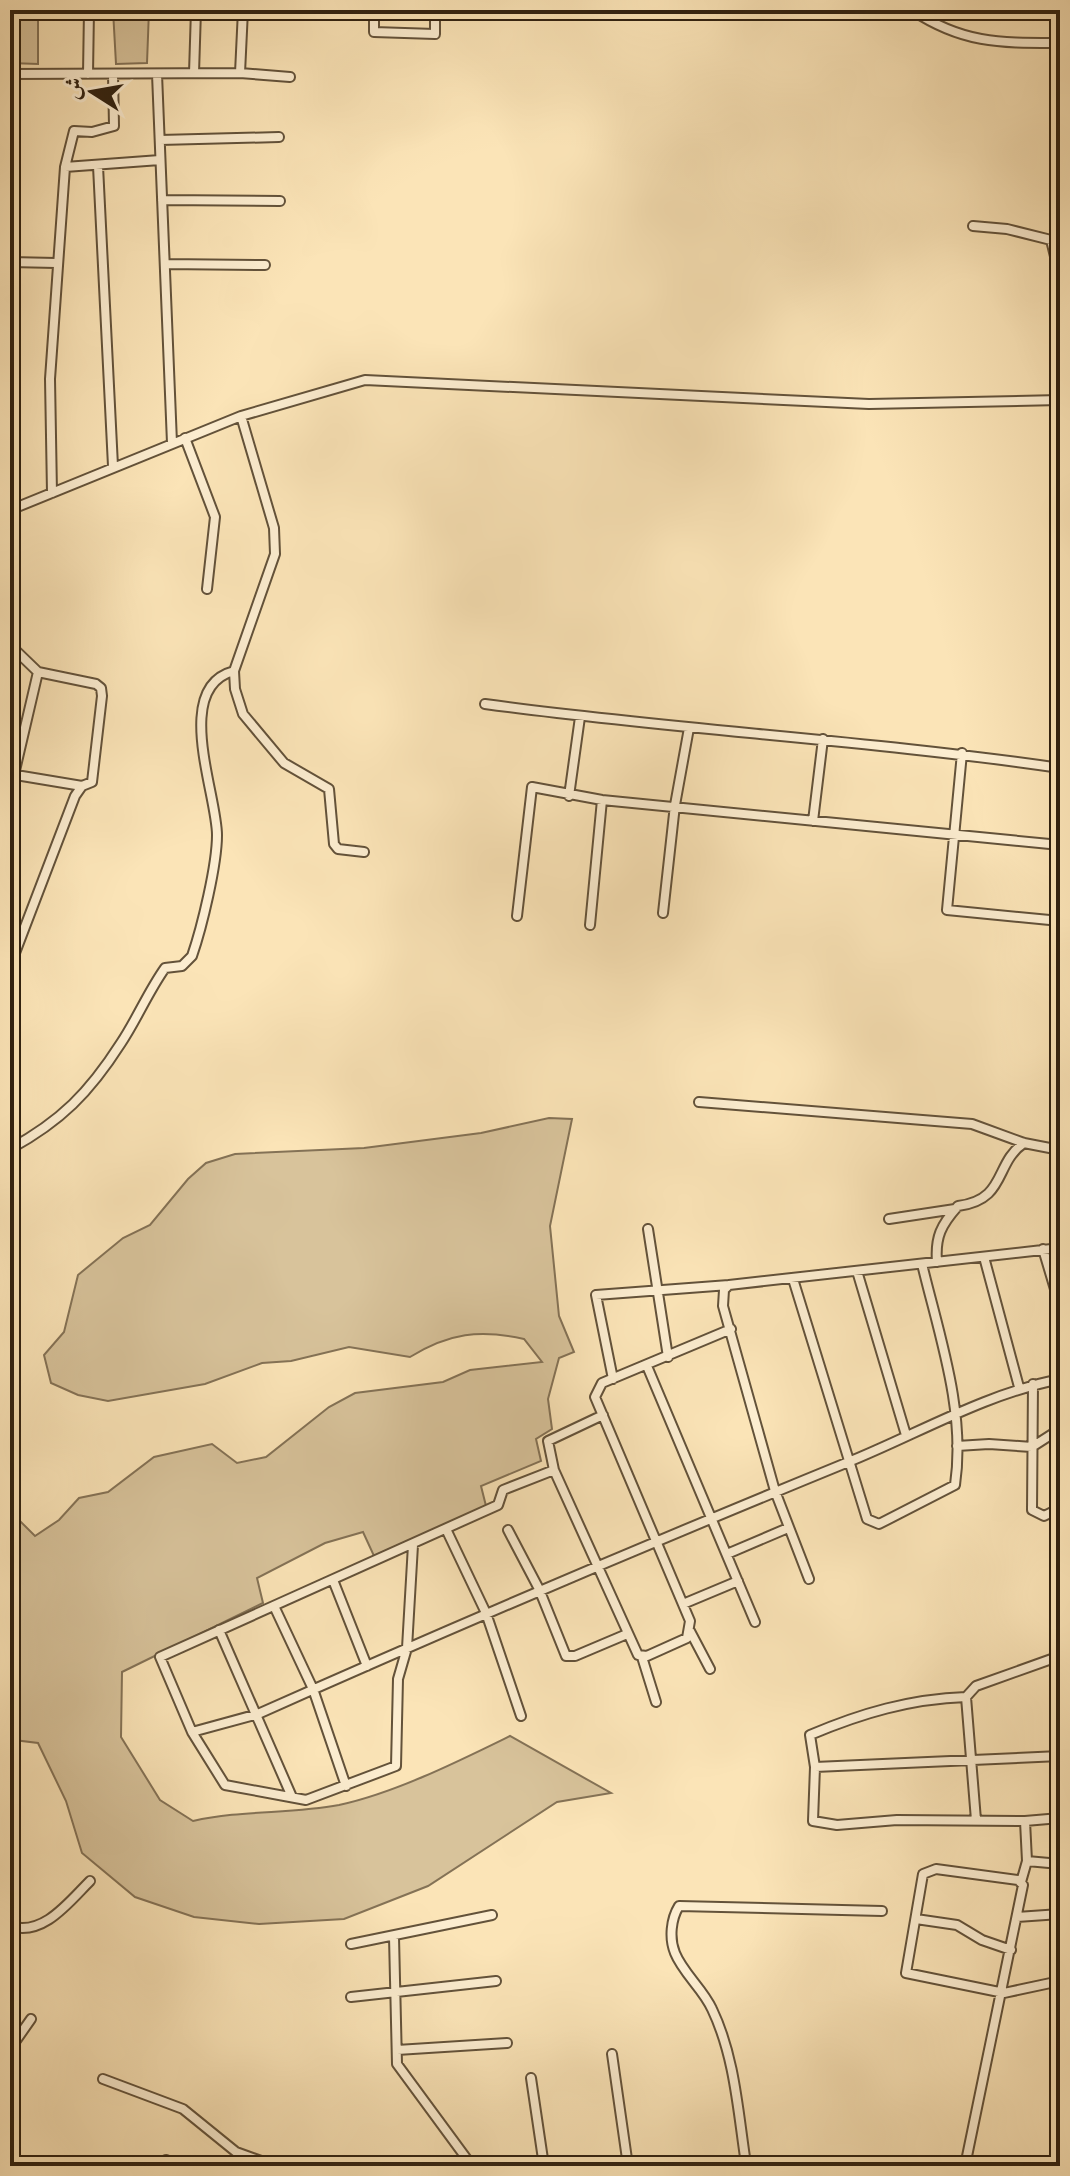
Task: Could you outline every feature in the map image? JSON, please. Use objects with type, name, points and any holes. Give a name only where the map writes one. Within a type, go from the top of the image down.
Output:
[{"type":"street","points":[[88,74],[89,10]]},
{"type":"street","points":[[194,73],[196,10]]},
{"type":"street","points":[[240,73],[243,10]]},
{"type":"street","points":[[374,10],[374,32],[435,34],[435,10]]},
{"type":"street","points":[[912,10],[955,34],[986,43],[1060,43]]},
{"type":"street","points":[[10,74],[240,73],[290,77]]},
{"type":"street","points":[[52,493],[50,379],[65,167],[74,131],[92,132],[114,126],[113,74]]},
{"type":"street","points":[[157,74],[172,443]]},
{"type":"street","points":[[160,140],[279,137]]},
{"type":"street","points":[[65,167],[160,160]]},
{"type":"street","points":[[98,166],[113,466]]},
{"type":"street","points":[[162,200],[280,201]]},
{"type":"street","points":[[973,226],[1007,229],[1051,240],[1060,277]]},
{"type":"street","points":[[10,262],[56,263]]},
{"type":"street","points":[[165,264],[265,265]]},
{"type":"street","points":[[10,510],[241,416],[343,384],[387,378],[869,404],[1060,400]]},
{"type":"street","points":[[241,416],[274,528],[275,554],[234,671],[239,706],[284,763],[329,789],[334,844],[338,849],[364,852]]},
{"type":"street","points":[[185,438],[215,517],[207,589]]},
{"type":"street","points":[[10,645],[38,672],[83,680],[101,688],[92,782],[82,786],[13,775]]},
{"type":"street","points":[[10,1149],[61,1118],[122,1042],[138,1009],[165,968],[182,966],[192,956],[217,833],[202,762],[205,709],[209,688],[222,674],[234,671]]},
{"type":"street","points":[[10,792],[38,672]]},
{"type":"street","points":[[485,704],[580,717],[962,753],[1060,768]]},
{"type":"street","points":[[569,796],[580,717]]},
{"type":"street","points":[[663,913],[675,805],[689,728]]},
{"type":"street","points":[[813,821],[823,739]]},
{"type":"street","points":[[962,753],[947,910],[1060,921]]},
{"type":"street","points":[[10,966],[82,786]]},
{"type":"street","points":[[517,916],[532,787],[602,800],[1060,845]]},
{"type":"street","points":[[590,925],[602,800]]},
{"type":"street","points":[[699,1102],[972,1124],[1024,1143],[1060,1150]]},
{"type":"street","points":[[889,1219],[977,1203],[989,1195],[1024,1143]]},
{"type":"street","points":[[937,1262],[936,1244],[940,1226],[955,1209]]},
{"type":"street","points":[[648,1229],[668,1357]]},
{"type":"street","points":[[613,1379],[596,1295],[793,1279],[1060,1248]]},
{"type":"street","points":[[1043,1249],[1060,1306]]},
{"type":"street","points":[[984,1257],[1019,1387]]},
{"type":"street","points":[[793,1279],[867,1519],[879,1524],[951,1490],[957,1477],[954,1411],[922,1264]]},
{"type":"street","points":[[857,1271],[906,1435]]},
{"type":"street","points":[[729,1285],[722,1295],[775,1491],[809,1579]]},
{"type":"street","points":[[710,1669],[690,1631],[683,1604],[595,1397],[597,1388],[613,1379],[731,1329]]},
{"type":"street","points":[[647,1366],[755,1622]]},
{"type":"street","points":[[192,1732],[258,1714],[655,1539],[849,1462],[954,1411],[1019,1387],[1060,1379]]},
{"type":"street","points":[[1033,1384],[1032,1510],[1044,1516],[1060,1508]]},
{"type":"street","points":[[603,1415],[548,1441],[554,1470],[627,1634],[642,1657],[656,1702]]},
{"type":"street","points":[[957,1446],[989,1444],[1032,1447],[1060,1429]]},
{"type":"street","points":[[413,1545],[407,1648],[398,1679],[396,1766],[306,1800],[225,1785],[192,1732],[160,1657],[498,1505],[503,1490],[554,1470]]},
{"type":"street","points":[[727,1554],[788,1528]]},
{"type":"street","points":[[446,1529],[469,1583],[486,1613],[521,1716]]},
{"type":"street","points":[[508,1530],[539,1589],[566,1656],[575,1656],[627,1634]]},
{"type":"street","points":[[333,1580],[367,1666]]},
{"type":"street","points":[[683,1604],[738,1581]]},
{"type":"street","points":[[274,1606],[313,1689],[346,1786]]},
{"type":"street","points":[[219,1630],[292,1797]]},
{"type":"street","points":[[642,1657],[687,1638],[690,1631]]},
{"type":"street","points":[[1060,1656],[976,1686],[966,1697],[919,1699],[875,1710],[810,1735],[815,1767],[813,1821],[837,1825],[897,1820],[1025,1821],[1060,1818]]},
{"type":"street","points":[[966,1697],[976,1820]]},
{"type":"street","points":[[815,1767],[1060,1756]]},
{"type":"street","points":[[965,2166],[1004,1993],[1027,1861],[1025,1821]]},
{"type":"street","points":[[1027,1861],[1060,1864]]},
{"type":"street","points":[[1021,1882],[926,1870],[906,1973],[1004,1993],[1060,1981]]},
{"type":"street","points":[[10,1926],[33,1929],[50,1919],[90,1881]]},
{"type":"street","points":[[746,2164],[731,2058],[712,2008],[671,1943],[673,1915],[679,1906],[882,1911]]},
{"type":"street","points":[[1017,1917],[1060,1914]]},
{"type":"street","points":[[351,1944],[492,1915]]},
{"type":"street","points":[[916,1919],[957,1925],[982,1940],[1011,1950]]},
{"type":"street","points":[[394,1937],[397,2064],[472,2166]]},
{"type":"street","points":[[351,1997],[496,1981]]},
{"type":"street","points":[[10,2049],[31,2019]]},
{"type":"street","points":[[397,2050],[507,2043]]},
{"type":"street","points":[[612,2054],[628,2166]]},
{"type":"street","points":[[531,2078],[544,2166]]},
{"type":"street","points":[[103,2079],[183,2109],[236,2152],[275,2166]]},
{"type":"street","points":[[10,2163],[17,2166]]},
{"type":"street","points":[[735,2166],[809,2166]]},
{"type":"shaded area","points":[[10,10],[38,10],[38,64],[10,63]]},
{"type":"shaded area","points":[[113,10],[149,10],[147,63],[116,64]]},
{"type":"shaded area","points":[[549,1118],[572,1119],[550,1226],[559,1316],[574,1352],[559,1358],[548,1399],[552,1429],[536,1439],[541,1461],[481,1486],[486,1506],[374,1556],[363,1532],[325,1543],[257,1578],[263,1603],[122,1672],[121,1737],[160,1800],[193,1821],[321,1808],[360,1800],[426,1775],[510,1736],[611,1793],[557,1802],[428,1886],[344,1919],[259,1924],[194,1917],[135,1897],[82,1853],[66,1801],[38,1743],[14,1740],[10,1726],[10,1582],[20,1521],[35,1536],[59,1520],[79,1498],[108,1492],[154,1457],[212,1444],[237,1463],[266,1457],[329,1407],[355,1393],[443,1382],[470,1370],[542,1362],[524,1339],[493,1334],[465,1335],[438,1343],[410,1357],[349,1347],[291,1361],[262,1363],[205,1384],[108,1401],[78,1395],[51,1383],[44,1355],[64,1332],[78,1275],[123,1238],[150,1225],[188,1179],[206,1163],[235,1154],[364,1148],[481,1133]]}]
